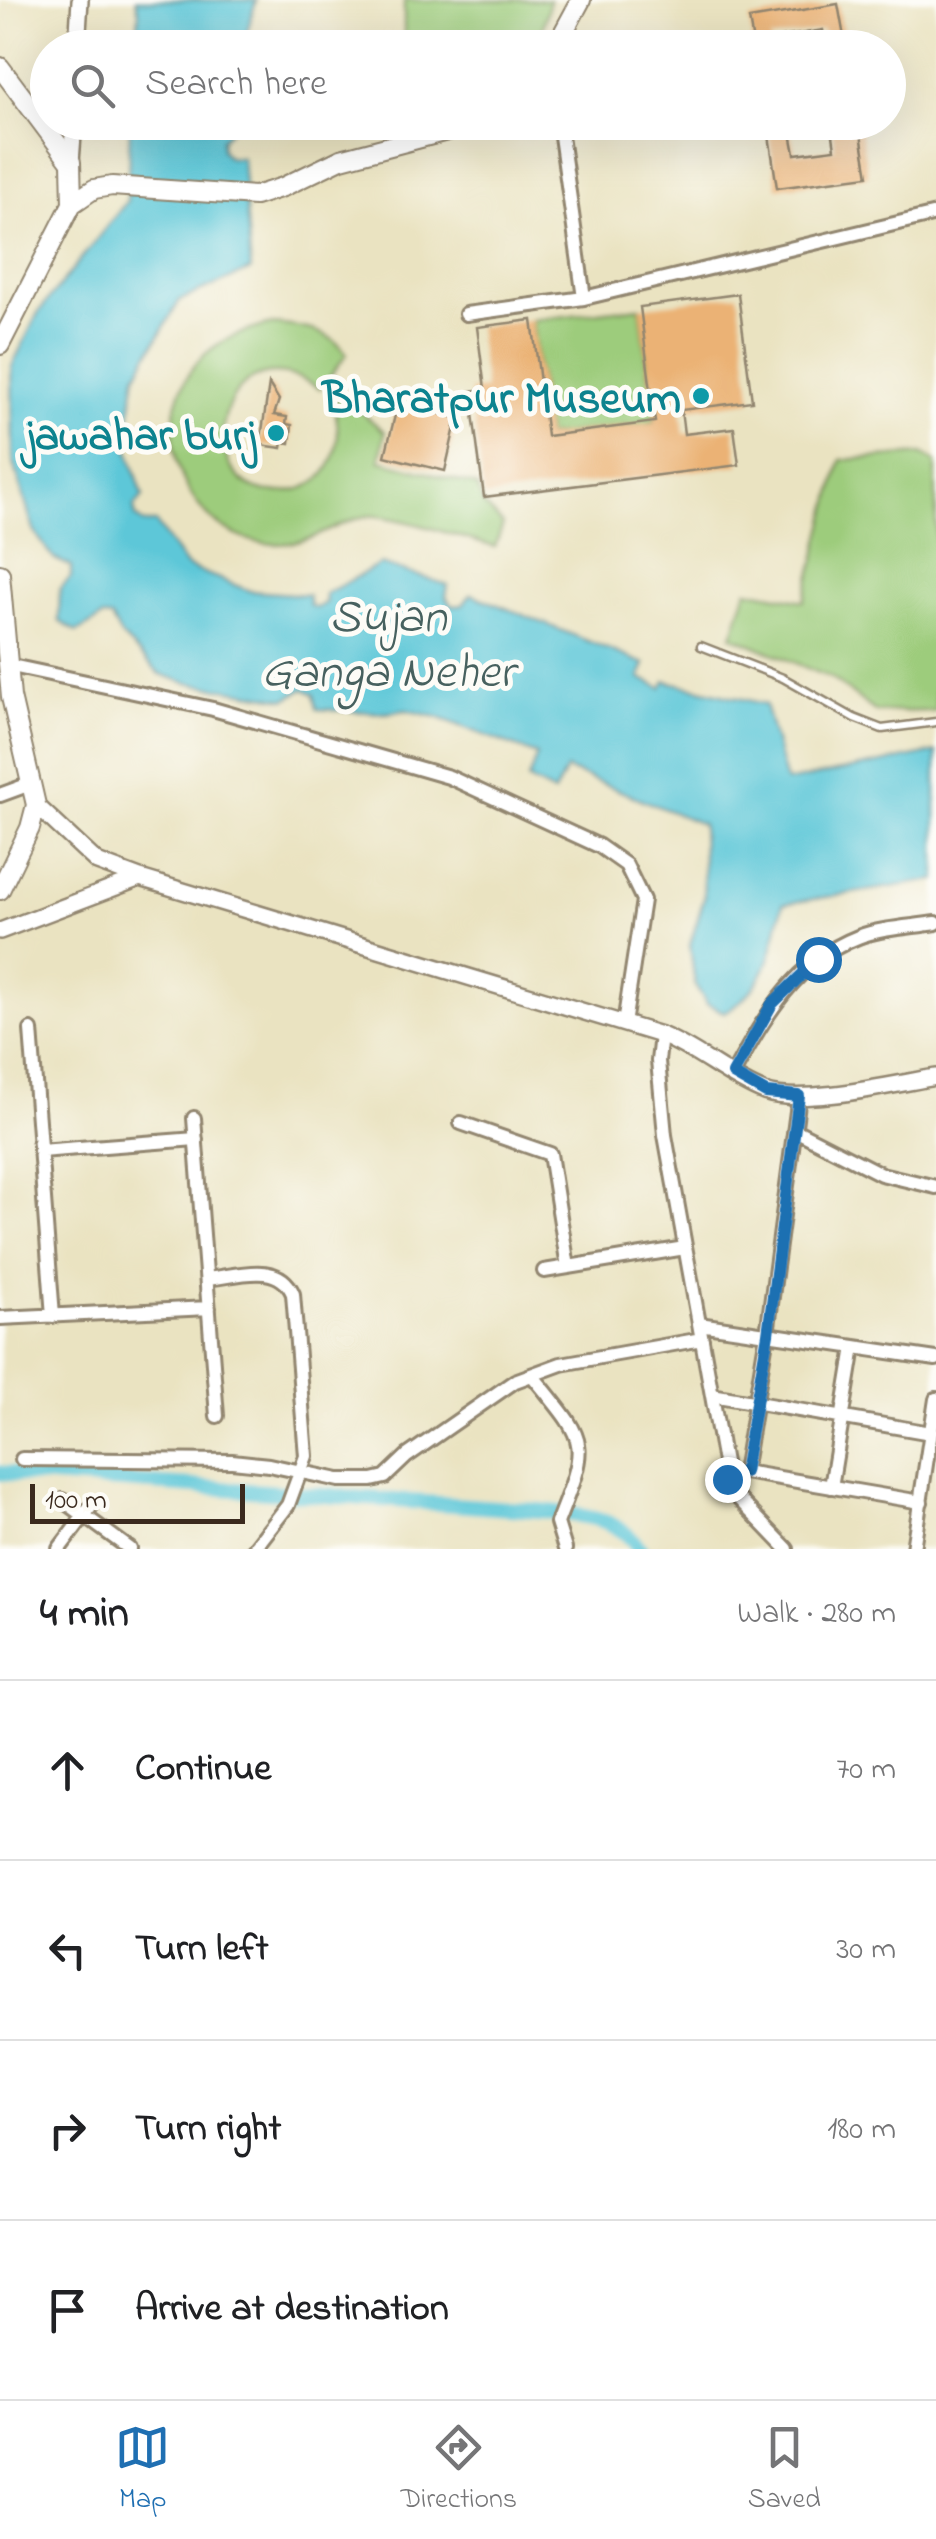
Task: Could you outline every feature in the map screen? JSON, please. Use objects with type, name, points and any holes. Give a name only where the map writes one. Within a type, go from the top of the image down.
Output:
[{"type":"main road","points":[[564,30],[581,0]]},
{"type":"main road","points":[[0,66],[30,107]]},
{"type":"main road","points":[[55,140],[71,162],[72,204]]},
{"type":"main road","points":[[0,344],[72,204],[94,189],[112,186],[255,196],[341,159],[413,140]]},
{"type":"main road","points":[[0,574],[7,664],[36,804],[30,828],[0,890]]},
{"type":"street","points":[[78,30],[80,0]]},
{"type":"street","points":[[71,162],[73,140]]},
{"type":"street","points":[[561,140],[584,298]]},
{"type":"street","points":[[466,314],[584,298],[936,214]]},
{"type":"street","points":[[7,664],[213,709],[449,777],[600,846],[626,865],[643,900],[624,1024]]},
{"type":"street","points":[[0,795],[30,784]]},
{"type":"street","points":[[36,804],[97,862],[661,1035],[766,1093],[799,1096],[843,1092],[936,1077]]},
{"type":"street","points":[[0,932],[140,878]]},
{"type":"street","points":[[733,1074],[772,1004],[818,959],[860,936],[936,924]]},
{"type":"street","points":[[31,1030],[53,1316]]},
{"type":"street","points":[[661,1035],[658,1061],[665,1135],[727,1479],[736,1496],[787,1549]]},
{"type":"street","points":[[744,1472],[768,1334],[799,1096]]},
{"type":"street","points":[[194,1118],[217,1416]]},
{"type":"street","points":[[462,1124],[550,1154],[568,1267]]},
{"type":"street","points":[[795,1130],[880,1174],[936,1187]]},
{"type":"street","points":[[40,1151],[196,1139]]},
{"type":"street","points":[[544,1271],[685,1248]]},
{"type":"street","points":[[207,1278],[270,1272],[288,1283],[293,1294],[306,1456],[288,1505],[254,1549]]},
{"type":"street","points":[[0,1318],[210,1308]]},
{"type":"street","points":[[699,1324],[936,1359]]},
{"type":"street","points":[[22,1459],[232,1461],[339,1480],[385,1477],[472,1409],[532,1374],[561,1364],[702,1340]]},
{"type":"street","points":[[831,1487],[854,1347]]},
{"type":"street","points":[[532,1374],[573,1425],[578,1441],[577,1474],[556,1522],[565,1549]]},
{"type":"street","points":[[712,1396],[931,1433]]},
{"type":"street","points":[[913,1549],[936,1399]]},
{"type":"street","points":[[727,1479],[744,1472],[921,1502]]},
{"type":"street","points":[[63,1500],[89,1510],[130,1549]]},
{"type":"street","points":[[59,1549],[89,1510]]},
{"type":"lane","points":[[701,646],[782,678],[882,729],[936,722]]},
{"type":"green space","points":[[404,0],[550,0],[542,30],[404,30]]},
{"type":"green space","points":[[640,307],[655,422],[547,436],[532,320]]},
{"type":"green space","points":[[273,324],[324,334],[347,354],[320,389],[283,374],[254,378],[234,396],[224,422],[224,450],[236,475],[260,490],[296,490],[321,478],[334,456],[338,431],[333,404],[342,396],[385,432],[380,460],[477,486],[483,504],[503,524],[495,547],[376,516],[358,518],[297,542],[264,543],[235,535],[211,518],[192,496],[179,469],[174,439],[176,409],[186,379],[212,348],[247,331]]},
{"type":"green space","points":[[922,454],[936,462],[936,711],[876,712],[833,679],[732,636],[747,590],[804,601],[841,460]]},
{"type":"water","points":[[136,0],[256,0],[248,30],[138,30]]},
{"type":"water","name":"Sujan Ganga Neher","points":[[129,140],[221,140],[228,157],[242,158],[251,270],[180,300],[136,375],[126,442],[143,496],[134,507],[136,517],[143,523],[156,523],[186,566],[250,591],[308,595],[310,606],[317,608],[326,602],[325,594],[381,564],[448,585],[446,597],[453,606],[463,605],[471,594],[645,664],[640,678],[662,688],[666,681],[765,704],[786,782],[936,752],[936,880],[783,904],[772,951],[760,979],[724,1012],[707,1004],[695,985],[690,945],[704,898],[702,824],[566,769],[554,793],[528,780],[537,755],[437,717],[406,710],[386,713],[317,709],[314,694],[304,689],[286,699],[187,683],[160,674],[121,636],[111,618],[103,617],[77,632],[59,621],[60,589],[71,577],[71,566],[54,559],[34,531],[13,461],[12,366],[38,313],[127,201]]},
{"type":"building","points":[[838,4],[843,30],[751,30],[749,19]]},
{"type":"building","points":[[770,140],[792,140],[795,154],[835,149],[834,140],[862,140],[868,176],[777,188]]},
{"type":"building","name":"Bharatpur Museum","points":[[738,294],[752,401],[681,410],[684,434],[734,428],[739,465],[484,497],[470,391],[485,389],[477,327],[532,320],[547,436],[655,422],[640,307]]},
{"type":"building","points":[[269,384],[279,400],[274,415],[287,417],[286,424],[292,425],[290,443],[283,442],[282,448],[260,445]]},
{"type":"building","points":[[398,403],[457,418],[445,471],[385,456]]},
{"type":"waterway","points":[[0,1473],[546,1511],[610,1524],[640,1549]]},
{"type":"place","name":"Bharatpur Museum","points":[[701,396]]},
{"type":"place","name":"jawahar burj","points":[[276,433]]},
{"type":"route","points":[[727,1479],[744,1472],[768,1334],[799,1096],[766,1093],[733,1074],[772,1004],[818,959]]}]
